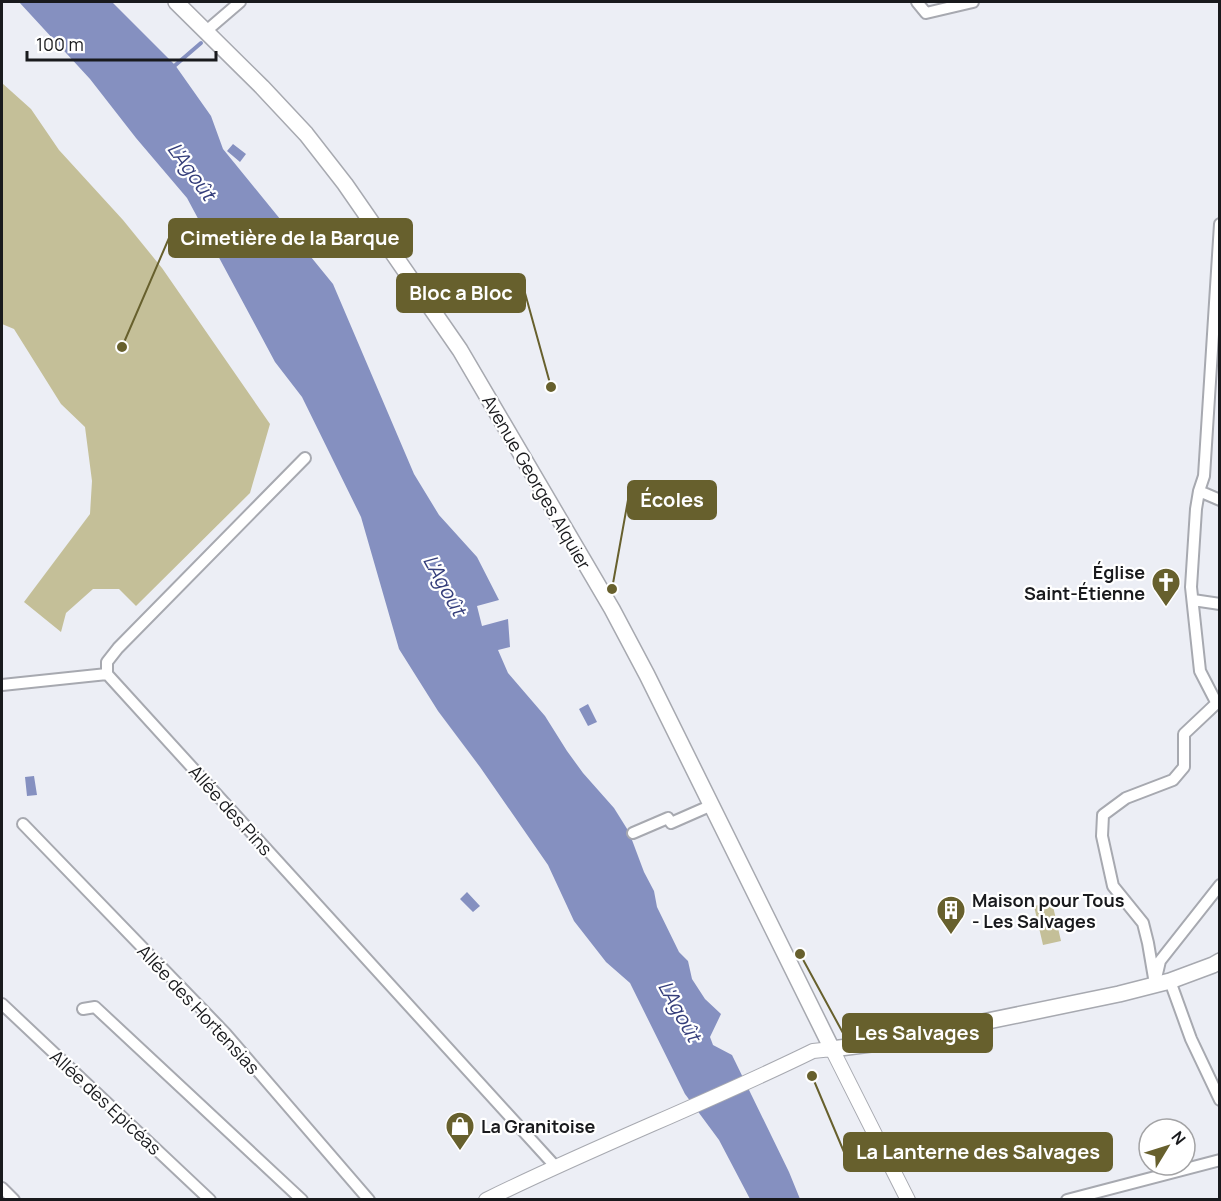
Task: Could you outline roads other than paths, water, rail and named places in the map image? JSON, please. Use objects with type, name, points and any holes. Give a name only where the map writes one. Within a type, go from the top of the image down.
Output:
[{"type":"main road","name":"Avenue Georges Alquier","points":[[176,2],[306,134],[345,184],[460,350],[612,609],[832,1049]]},
{"type":"main road","points":[[832,1049],[897,1040],[1119,994],[1170,981],[1220,961]]},
{"type":"street","points":[[205,32],[240,2]]},
{"type":"street","points":[[917,2],[926,13],[973,2]]},
{"type":"street","points":[[1155,984],[1143,923],[1113,886],[1102,836],[1103,814],[1126,798],[1173,780],[1184,767],[1184,734],[1218,701],[1200,671],[1191,587],[1199,491],[1204,476],[1220,224]]},
{"type":"street","points":[[2,685],[107,674],[107,662],[118,648],[305,458]]},
{"type":"street","points":[[1199,491],[1220,500]]},
{"type":"street","points":[[1193,600],[1220,604]]},
{"type":"street","name":"Allée des Pins","points":[[107,674],[555,1166]]},
{"type":"street","points":[[633,833],[669,818],[671,823],[712,805]]},
{"type":"street","name":"Allée des Hortensias","points":[[23,824],[225,1033],[369,1200]]},
{"type":"street","points":[[1155,984],[1160,962],[1220,885]]},
{"type":"street","points":[[1170,981],[1191,1039],[1220,1100]]},
{"type":"street","name":"Allée des Epicéas","points":[[2,1004],[210,1200]]},
{"type":"street","points":[[83,1009],[95,1006],[302,1200]]},
{"type":"street","points":[[486,1200],[555,1166],[672,1117],[813,1051],[832,1049],[908,1200]]},
{"type":"street","points":[[1067,1200],[1220,1160]]},
{"type":"street","points":[[2,1188],[14,1200]]},
{"type":"water","name":"L'Agoût","points":[[19,2],[112,2],[175,65],[211,116],[223,149],[333,284],[414,474],[439,515],[477,557],[499,600],[477,606],[482,626],[508,619],[510,647],[498,650],[508,673],[545,716],[567,751],[614,808],[629,832],[654,891],[657,907],[679,952],[688,961],[692,979],[705,999],[721,1014],[710,1037],[713,1045],[732,1055],[800,1199],[750,1199],[719,1140],[685,1094],[630,983],[606,962],[574,921],[548,865],[438,711],[399,649],[361,517],[302,397],[275,362],[187,198],[90,79]]},
{"type":"water","points":[[233,144],[246,154],[240,162],[227,151]]},
{"type":"water","points":[[588,704],[597,722],[588,726],[579,709]]},
{"type":"water","points":[[34,776],[37,795],[27,796],[25,777]]},
{"type":"water","points":[[467,892],[480,906],[473,912],[460,899]]},
{"type":"waterway","points":[[172,68],[201,43]]},
{"type":"place","name":"Cimetière de la Barque","points":[[122,347]]},
{"type":"place","name":"Bloc a Bloc","points":[[551,387]]},
{"type":"place","name":"Écoles","points":[[612,589]]},
{"type":"place","name":"Église Saint-Étienne","points":[[1166,608]]},
{"type":"place","name":"Maison pour Tous - Les Salvages","points":[[951,936]]},
{"type":"place","name":"Les Salvages","points":[[800,954]]},
{"type":"place","name":"La Lanterne des Salvages","points":[[812,1076]]},
{"type":"place","name":"La Granitoise","points":[[460,1152]]}]
